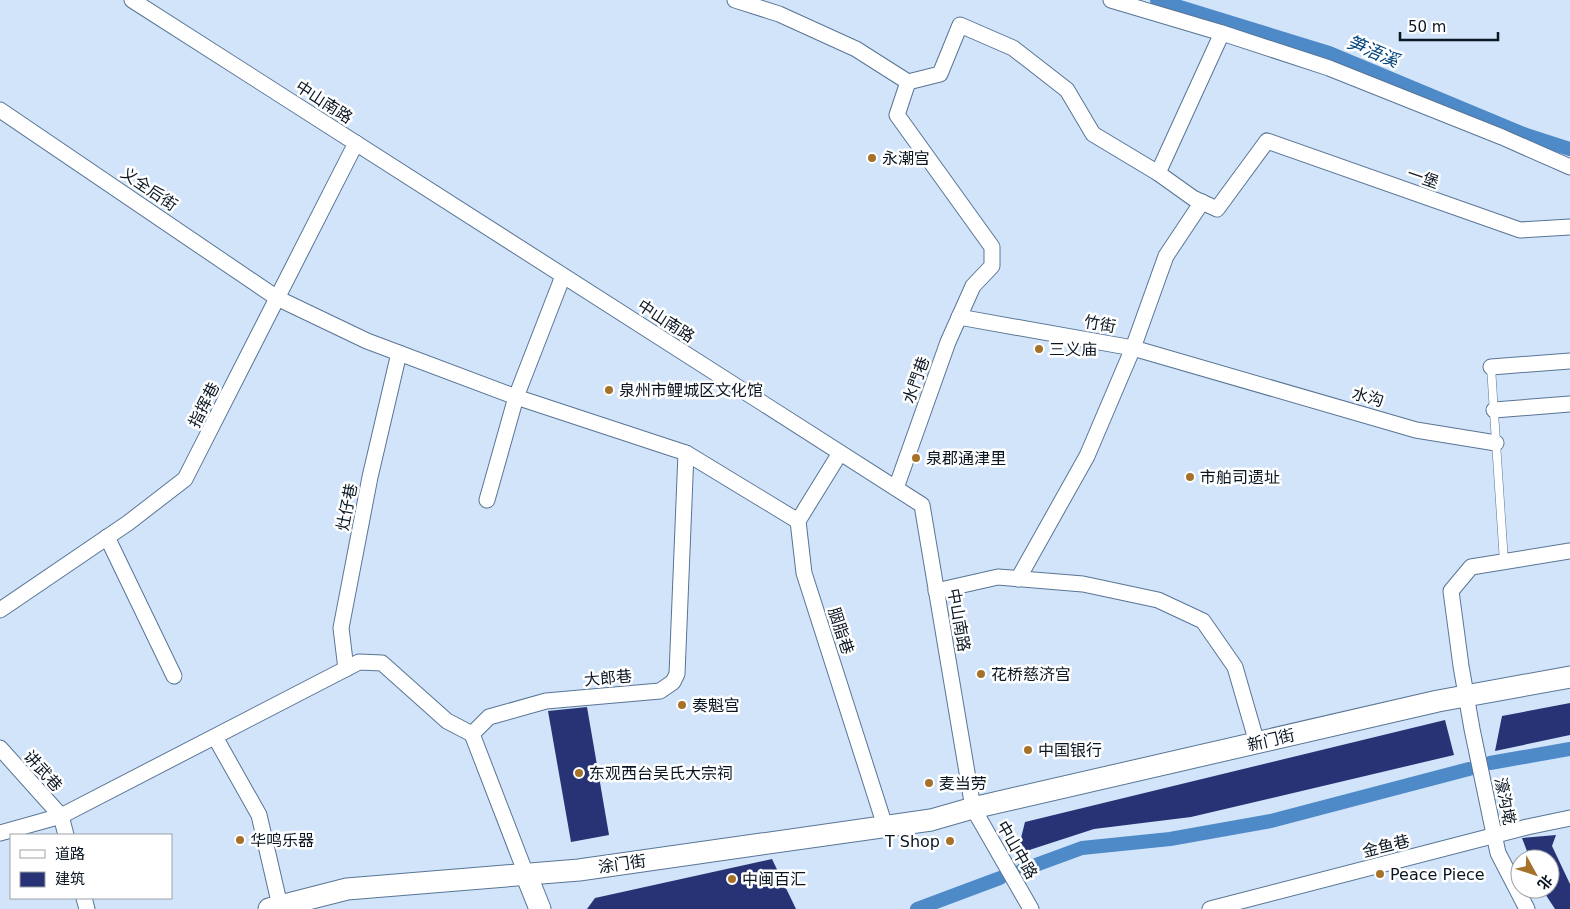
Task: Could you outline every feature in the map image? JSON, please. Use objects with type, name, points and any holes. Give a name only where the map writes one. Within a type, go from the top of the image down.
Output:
[{"type":"main road","name":"新门街","points":[[973,808],[1466,696],[1570,677]]},
{"type":"main road","name":"涂门街","points":[[275,908],[347,888],[579,870],[931,820],[973,808]]},
{"type":"main road","points":[[526,874],[540,909]]},
{"type":"street","name":"中山南路","points":[[132,0],[922,505],[973,808]]},
{"type":"street","points":[[736,0],[779,14],[856,49],[908,82],[940,74],[960,25],[1013,48],[1067,90],[1093,134],[1202,202],[1166,256],[1133,348],[1087,456],[1018,579]]},
{"type":"street","points":[[1112,0],[1329,68],[1502,137],[1570,167]]},
{"type":"street","points":[[1158,173],[1222,33]]},
{"type":"street","name":"水門巷","points":[[896,488],[959,316],[973,286],[992,266],[992,247],[897,114],[908,82]]},
{"type":"street","name":"义全后街","points":[[0,110],[277,298],[367,341],[516,396],[686,453],[798,521]]},
{"type":"street","name":"一堡","points":[[1202,202],[1217,209],[1267,142],[1520,230],[1570,227]]},
{"type":"street","name":"指挥巷","points":[[0,610],[107,537],[186,479],[356,143]]},
{"type":"street","points":[[487,500],[516,396],[563,276]]},
{"type":"street","name":"竹街","points":[[959,316],[1133,348],[1232,376]]},
{"type":"street","name":"灶仔巷","points":[[346,669],[341,628],[370,477],[399,353]]},
{"type":"street","points":[[1491,366],[1570,361]]},
{"type":"street","name":"水沟","points":[[1232,376],[1416,430],[1496,443]]},
{"type":"street","points":[[1494,410],[1570,404]]},
{"type":"street","points":[[798,521],[840,452]]},
{"type":"street","name":"大郎巷","points":[[472,734],[490,717],[546,701],[660,691],[673,682],[676,674],[686,453]]},
{"type":"street","name":"胭脂巷","points":[[798,521],[804,573],[885,826]]},
{"type":"street","points":[[107,537],[174,676]]},
{"type":"street","name":"濠沟墘","points":[[1526,909],[1498,853],[1466,696],[1451,591],[1471,568],[1570,552]]},
{"type":"street","points":[[936,590],[998,577],[1083,584],[1158,600],[1203,621],[1235,668],[1257,743]]},
{"type":"street","points":[[0,833],[61,816],[359,662],[382,662],[447,721],[472,734],[526,874]]},
{"type":"street","points":[[215,737],[259,815],[275,908]]},
{"type":"street","name":"讲武巷","points":[[0,748],[61,816]]},
{"type":"street","name":"中山中路","points":[[973,808],[1031,909]]},
{"type":"street","points":[[61,816],[66,834]]},
{"type":"street","name":"金鱼巷","points":[[1210,909],[1527,827],[1570,818]]},
{"type":"lane","points":[[1491,366],[1504,562]]},
{"type":"building","points":[[1570,703],[1570,735],[1495,751],[1502,716]]},
{"type":"building","name":"东观西台吴氏大宗祠","points":[[587,707],[609,835],[571,842],[548,711]]},
{"type":"building","points":[[1445,720],[1454,755],[1191,817],[1094,829],[1017,854],[1025,822]]},
{"type":"building","points":[[1556,835],[1552,846],[1553,849],[1526,849],[1522,838]]},
{"type":"building","name":"中闽百汇","points":[[772,859],[796,909],[587,909],[595,898]]},
{"type":"building","points":[[1560,863],[1570,884],[1570,909],[1555,909],[1548,899],[1560,899]]},
{"type":"waterway","name":"笋浯溪","points":[[1157,0],[1329,53],[1526,135],[1570,149]]},
{"type":"waterway","points":[[1490,763],[1570,749]]},
{"type":"waterway","points":[[1022,870],[1082,848],[1170,839],[1271,821],[1469,769]]},
{"type":"waterway","points":[[917,909],[1000,878]]},
{"type":"place","name":"永潮宫","points":[[872,158]]},
{"type":"place","name":"三义庙","points":[[1039,349]]},
{"type":"place","name":"泉州市鲤城区文化馆","points":[[609,390]]},
{"type":"place","name":"泉郡通津里","points":[[916,458]]},
{"type":"place","name":"市舶司遗址","points":[[1190,477]]},
{"type":"place","name":"花桥慈济宫","points":[[981,674]]},
{"type":"place","name":"奏魁宫","points":[[682,705]]},
{"type":"place","name":"中国银行","points":[[1028,750]]},
{"type":"place","name":"东观西台吴氏大宗祠","points":[[579,773]]},
{"type":"place","name":"麦当劳","points":[[929,783]]},
{"type":"place","name":"华鸣乐器","points":[[240,840]]},
{"type":"place","name":"T Shop","points":[[950,841]]},
{"type":"place","name":"Peace Piece","points":[[1380,874]]},
{"type":"place","name":"中闽百汇","points":[[732,879]]}]
